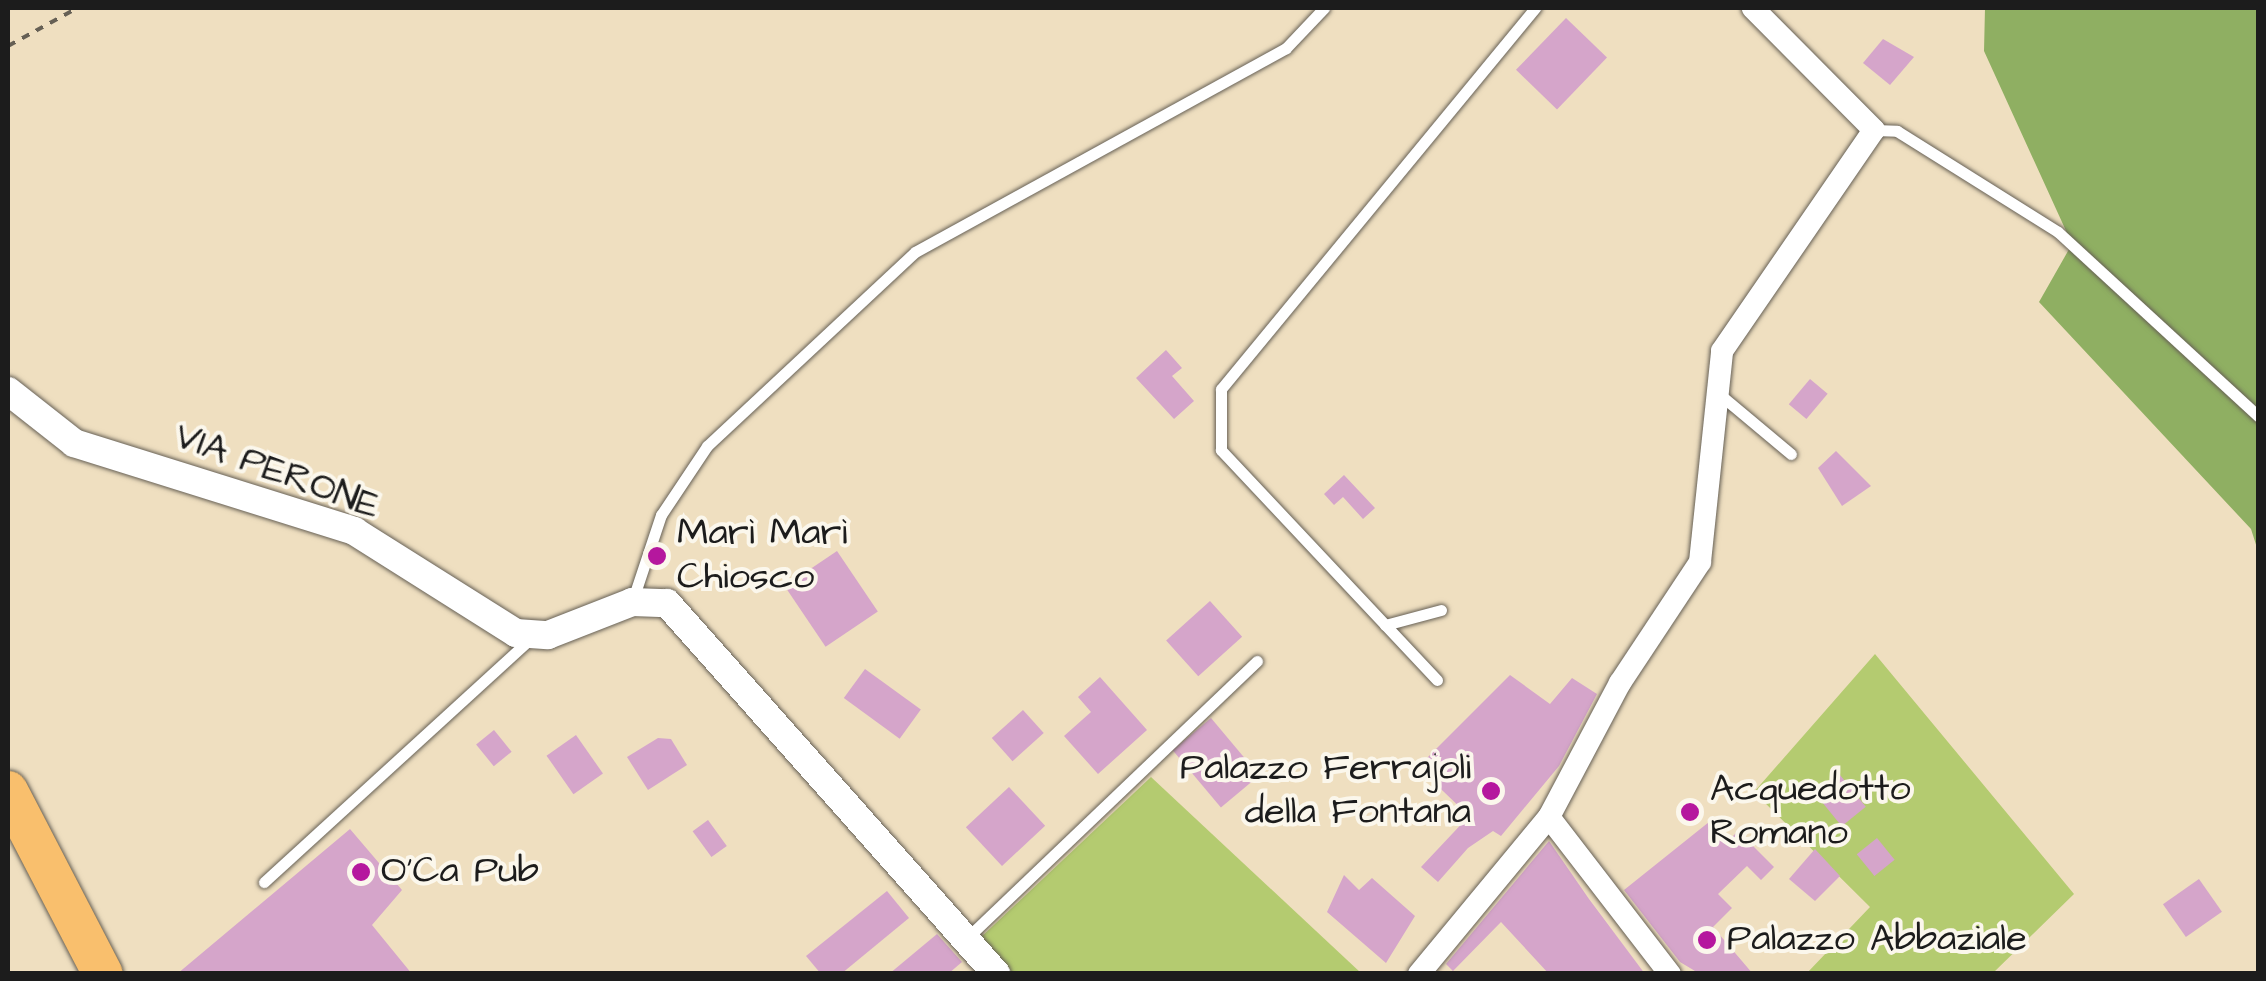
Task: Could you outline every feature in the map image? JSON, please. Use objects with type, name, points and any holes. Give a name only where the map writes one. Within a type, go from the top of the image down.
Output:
[{"type":"highway","points":[[8,791],[103,974]]},
{"type":"highway","points":[[8,844],[75,974]]},
{"type":"street","points":[[1419,974],[1549,817],[1620,683],[1700,562],[1722,351],[1874,130],[1753,8]]},
{"type":"street","name":"VIA PERONE","points":[[8,391],[74,443],[354,531],[516,633],[536,634]]},
{"type":"street","points":[[536,634],[632,602],[667,603],[692,626],[996,974]]},
{"type":"street","points":[[1549,817],[1664,968]]},
{"type":"lane","points":[[632,602],[661,515],[707,446],[915,252],[1286,48],[1324,8]]},
{"type":"lane","points":[[1437,680],[1221,450],[1222,389],[1535,8]]},
{"type":"lane","points":[[1874,130],[1897,131],[2058,232],[2258,416]]},
{"type":"lane","points":[[1715,390],[1791,454]]},
{"type":"lane","points":[[1386,625],[1441,610]]},
{"type":"lane","points":[[264,882],[536,634]]},
{"type":"lane","points":[[966,939],[1256,661]]},
{"type":"path","points":[[8,46],[77,8]]},
{"type":"green space","points":[[1985,8],[2258,8],[2258,551],[2251,529],[2039,302],[2072,244],[1984,51]]},
{"type":"green space","points":[[1875,654],[2074,894],[1993,973],[1807,973],[1870,907],[1754,792]]},
{"type":"green space","points":[[1151,777],[1361,973],[1009,973],[979,939]]},
{"type":"building","points":[[1566,18],[1607,58],[1557,109],[1516,70]]},
{"type":"building","points":[[1883,39],[1914,57],[1890,85],[1863,63]]},
{"type":"building","points":[[1166,350],[1182,368],[1172,376],[1194,401],[1174,419],[1136,378]]},
{"type":"building","points":[[1810,379],[1828,394],[1806,419],[1789,404]]},
{"type":"building","points":[[1836,451],[1871,486],[1842,506],[1818,468]]},
{"type":"building","points":[[1344,475],[1375,508],[1363,519],[1343,497],[1334,505],[1324,494]]},
{"type":"building","points":[[837,551],[878,612],[826,647],[785,586]]},
{"type":"building","points":[[1210,601],[1242,637],[1198,676],[1166,640]]},
{"type":"building","points":[[865,669],[921,710],[900,739],[844,698]]},
{"type":"building","name":"Palazzo Ferrajoli della Fontana","points":[[1510,675],[1550,704],[1572,678],[1597,694],[1559,766],[1501,836],[1493,831],[1468,848],[1438,882],[1421,867],[1469,816],[1418,767]]},
{"type":"building","points":[[1100,677],[1147,730],[1098,774],[1064,736],[1091,712],[1078,697]]},
{"type":"building","points":[[1023,710],[1044,733],[1013,761],[992,738]]},
{"type":"building","points":[[1211,718],[1259,775],[1221,808],[1173,750]]},
{"type":"building","points":[[494,730],[512,752],[494,766],[476,744]]},
{"type":"building","points":[[576,735],[603,774],[573,794],[547,756]]},
{"type":"building","points":[[658,738],[671,739],[687,765],[648,790],[627,757]]},
{"type":"building","points":[[1840,775],[1866,807],[1842,826],[1816,795]]},
{"type":"building","points":[[1009,787],[1045,826],[1002,866],[966,827]]},
{"type":"building","points":[[708,820],[727,846],[711,857],[693,831]]},
{"type":"building","points":[[1709,822],[1729,840],[1738,831],[1774,867],[1761,880],[1747,866],[1718,894],[1732,908],[1713,927],[1753,974],[1700,974],[1680,962],[1624,890]]},
{"type":"building","points":[[350,829],[402,890],[372,925],[412,974],[177,974]]},
{"type":"building","points":[[1877,838],[1895,860],[1874,876],[1857,854]]},
{"type":"building","points":[[1549,841],[1645,974],[1549,974],[1501,922],[1453,971],[1446,964]]},
{"type":"building","points":[[1815,849],[1840,876],[1815,901],[1789,879]]},
{"type":"building","points":[[1344,875],[1359,890],[1372,878],[1415,916],[1386,963],[1327,912]]},
{"type":"building","points":[[2199,879],[2222,912],[2186,937],[2163,904]]},
{"type":"building","points":[[887,891],[909,918],[841,974],[821,974],[806,956]]},
{"type":"building","points":[[937,934],[962,962],[948,974],[889,974]]},
{"type":"place","name":"Marì Marì Chiosco","points":[[657,556]]},
{"type":"place","name":"Palazzo Ferrajoli della Fontana","points":[[1491,791]]},
{"type":"place","name":"Acquedotto Romano","points":[[1690,812]]},
{"type":"place","name":"O'Ca Pub","points":[[361,872]]},
{"type":"place","name":"Palazzo Abbaziale","points":[[1707,940]]}]
